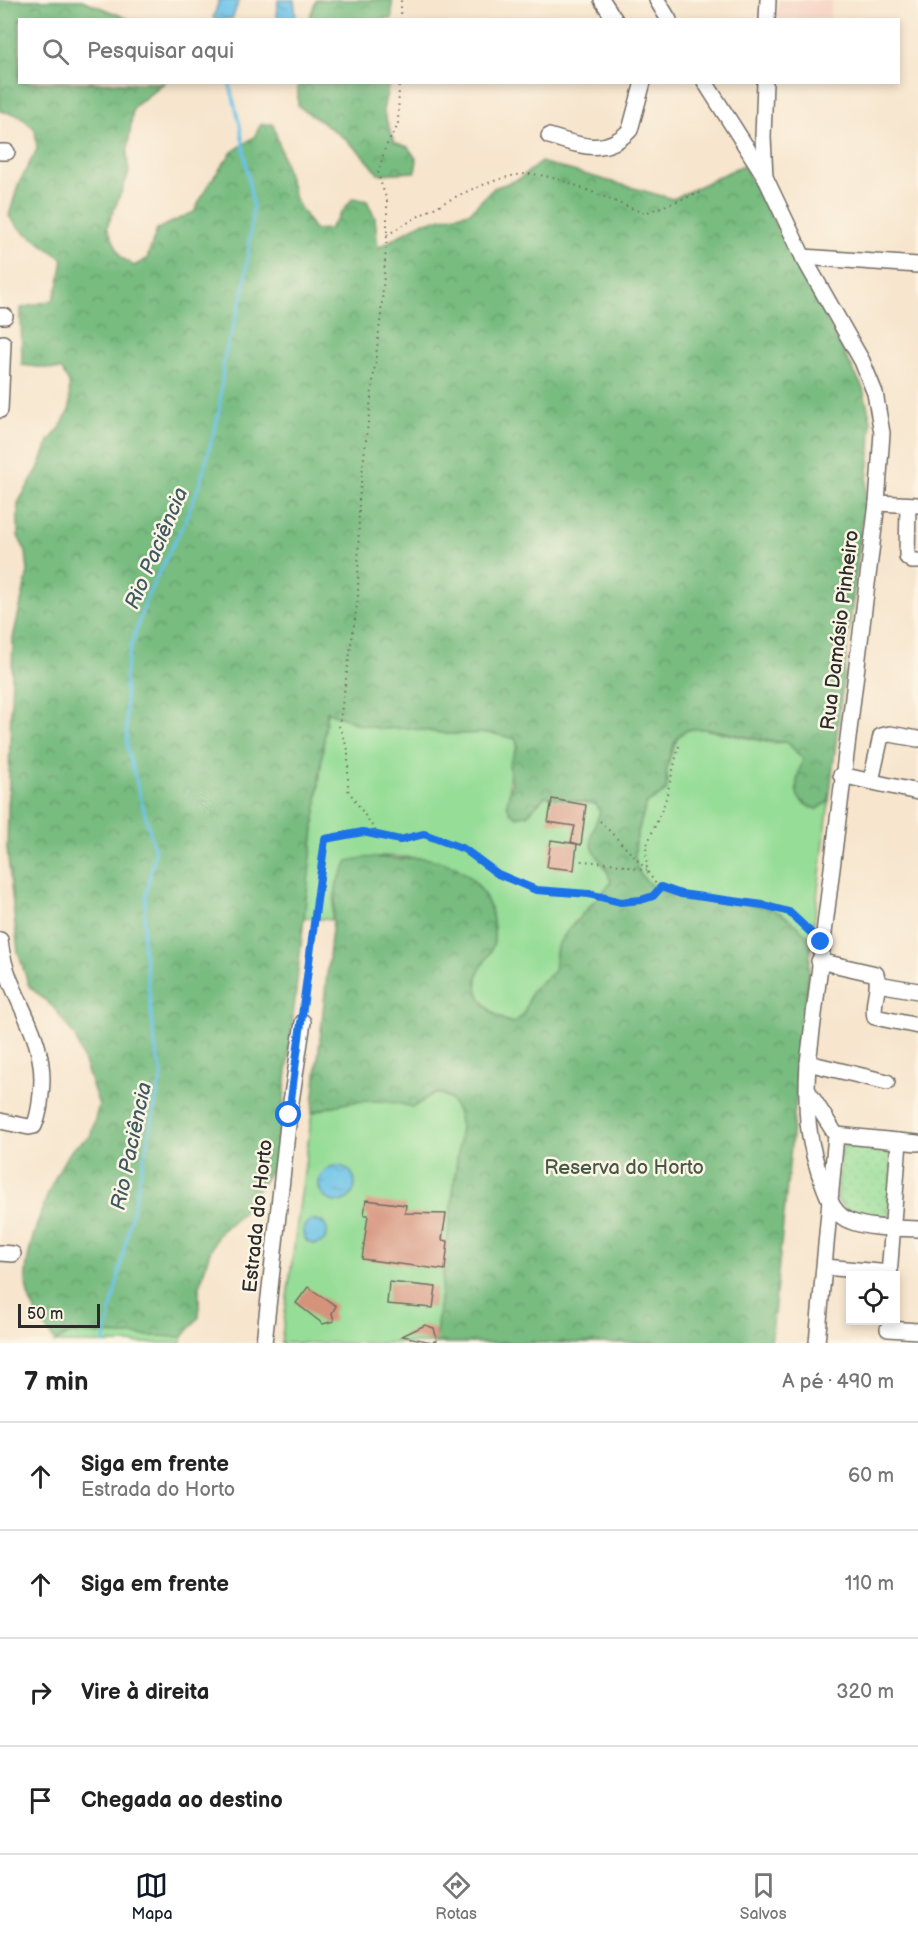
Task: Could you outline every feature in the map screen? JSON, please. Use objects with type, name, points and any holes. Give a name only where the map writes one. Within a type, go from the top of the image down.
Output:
[{"type":"street","points":[[602,0],[614,18]]},
{"type":"street","points":[[657,0],[666,18]]},
{"type":"street","points":[[767,18],[768,0]]},
{"type":"street","points":[[549,136],[589,148],[606,146],[630,130],[642,84]]},
{"type":"street","points":[[706,84],[765,177]]},
{"type":"street","name":"Rua Damásio Pinheiro","points":[[765,84],[763,137],[765,177],[803,257],[862,361],[875,393],[882,433],[877,503],[841,775],[806,1089],[808,1140],[831,1204]]},
{"type":"street","points":[[803,257],[918,265]]},
{"type":"street","points":[[0,410],[3,343]]},
{"type":"street","points":[[877,503],[913,505],[907,557],[912,561],[918,561]]},
{"type":"street","points":[[871,781],[881,736],[890,734],[918,739]]},
{"type":"street","points":[[841,775],[918,792]]},
{"type":"street","points":[[0,940],[6,984],[39,1046],[44,1072],[34,1126],[0,1121]]},
{"type":"street","points":[[819,961],[876,974],[878,984],[873,1010],[875,1017],[918,1026]]},
{"type":"street","points":[[878,984],[918,991]]},
{"type":"street","name":"Estrada do Horto","points":[[264,1343],[289,1115],[303,1022]]},
{"type":"street","points":[[808,1064],[887,1082]]},
{"type":"street","points":[[806,1089],[836,1135],[817,1343]]},
{"type":"street","points":[[836,1135],[918,1143]]},
{"type":"street","points":[[889,1271],[899,1141]]},
{"type":"street","points":[[831,1204],[843,1218],[853,1222],[918,1229]]},
{"type":"street","points":[[825,1267],[862,1271]]},
{"type":"street","points":[[888,1331],[918,1330]]},
{"type":"path","points":[[400,18],[401,0]]},
{"type":"path","points":[[379,836],[348,790],[348,750],[339,726],[358,598],[359,499],[381,314],[387,235],[387,201],[378,174],[385,148],[398,125],[399,84]]},
{"type":"path","points":[[387,235],[426,213],[495,181],[527,174],[551,179],[645,213],[702,192]]},
{"type":"path","points":[[647,871],[646,847],[665,802],[679,746]]},
{"type":"path","points":[[600,821],[661,887],[681,894],[763,905],[789,912],[821,942]]},
{"type":"path","points":[[303,1022],[325,839],[363,832],[400,840],[424,834],[464,849],[498,874],[536,890],[589,894],[621,902],[653,896],[661,887]]},
{"type":"path","points":[[581,861],[610,863],[647,871]]},
{"type":"shaded area","points":[[778,0],[832,0],[830,18],[777,18]]},
{"type":"green space","name":"Reserva do Horto","points":[[0,0],[82,0],[127,18],[18,18],[18,84],[163,84],[133,108],[127,156],[129,173],[107,227],[121,257],[134,266],[147,259],[157,229],[194,212],[208,185],[232,152],[254,137],[261,124],[273,124],[295,199],[314,230],[329,229],[353,198],[367,201],[375,218],[378,248],[421,223],[470,212],[494,188],[519,179],[541,162],[673,199],[743,165],[863,388],[871,421],[870,456],[829,801],[817,809],[808,806],[798,796],[796,790],[798,775],[803,759],[787,742],[762,740],[704,729],[685,731],[678,737],[670,753],[666,771],[666,791],[646,804],[638,833],[635,856],[643,878],[656,888],[696,899],[776,911],[812,939],[771,1343],[435,1343],[461,1127],[453,1103],[450,1098],[440,1093],[430,1095],[412,1107],[387,1102],[362,1101],[337,1105],[312,1113],[337,883],[348,861],[379,857],[421,858],[452,866],[465,873],[484,894],[493,923],[493,946],[478,974],[479,993],[485,1005],[495,1015],[513,1023],[523,1016],[532,990],[554,971],[557,946],[569,929],[611,883],[607,871],[591,844],[600,811],[595,804],[545,796],[527,815],[517,817],[510,812],[507,804],[512,784],[509,764],[518,746],[516,739],[491,733],[449,734],[408,728],[382,729],[357,724],[327,711],[277,1161],[243,1212],[219,1233],[209,1254],[199,1288],[199,1317],[183,1337],[72,1333],[55,1341],[45,1328],[36,1313],[27,1289],[30,1250],[41,1212],[56,1177],[71,1151],[90,1137],[99,1105],[75,1036],[54,1008],[29,986],[18,952],[7,848],[13,638],[28,572],[26,552],[18,536],[18,503],[38,469],[49,441],[60,428],[70,408],[69,383],[62,370],[22,365],[21,308],[53,300],[59,283],[63,259],[19,228],[9,216],[18,185],[37,149],[35,129],[19,115],[0,111]]},
{"type":"green space","points":[[316,0],[392,0],[392,18],[309,18]]},
{"type":"green space","points":[[298,84],[389,84],[383,110],[394,142],[408,147],[417,160],[415,172],[378,174],[351,144],[298,106]]},
{"type":"green space","points":[[327,711],[356,722],[375,726],[448,734],[491,733],[508,736],[516,739],[517,743],[509,775],[510,793],[507,804],[527,815],[545,796],[595,804],[600,811],[592,841],[611,883],[569,929],[557,946],[554,971],[532,990],[523,1016],[513,1023],[499,1016],[486,1005],[481,999],[476,983],[478,971],[494,942],[422,858],[381,856],[337,883],[331,920],[304,917]]},
{"type":"green space","points":[[698,728],[772,743],[787,742],[803,759],[797,783],[798,796],[808,806],[817,809],[829,801],[812,939],[776,911],[675,894],[656,888],[642,878],[634,856],[646,804],[666,791],[668,781],[666,770],[677,738],[684,731]]},
{"type":"green space","points":[[434,1094],[446,1096],[454,1104],[461,1127],[435,1343],[281,1343],[312,1113],[350,1102],[408,1101]]},
{"type":"green space","points":[[851,1144],[880,1147],[889,1154],[892,1160],[889,1216],[884,1220],[847,1212],[837,1199],[840,1152],[844,1146]]},
{"type":"green space","points":[[72,1333],[183,1337],[181,1343],[54,1343]]},
{"type":"water","points":[[219,0],[239,0],[232,18],[213,18]]},
{"type":"water","points":[[278,0],[294,0],[296,18],[277,18]]},
{"type":"water","points":[[337,1166],[350,1171],[355,1184],[350,1197],[337,1202],[324,1197],[319,1184],[324,1171]]},
{"type":"water","points":[[315,1220],[323,1224],[327,1232],[323,1240],[315,1244],[307,1240],[303,1232],[307,1224]]},
{"type":"building","points":[[552,799],[586,805],[581,845],[571,842],[575,826],[548,822]]},
{"type":"building","points":[[551,840],[577,844],[574,870],[547,867]]},
{"type":"building","points":[[366,1200],[406,1205],[405,1213],[446,1214],[442,1240],[448,1241],[445,1270],[362,1259],[368,1215],[364,1215]]},
{"type":"building","points":[[389,1282],[436,1287],[433,1308],[387,1304]]},
{"type":"building","points":[[308,1287],[336,1306],[332,1313],[334,1321],[323,1324],[296,1303]]},
{"type":"building","points":[[425,1325],[434,1328],[437,1340],[432,1342],[402,1336]]},
{"type":"waterway","name":"Rio Paciência","points":[[104,1343],[162,1074],[156,1051],[143,943],[146,894],[155,852],[127,746],[125,675],[131,647],[147,597],[183,525],[200,483],[219,413],[224,358],[244,291],[253,207],[240,125],[230,84]]},
{"type":"route","points":[[289,1115],[303,1022],[325,839],[363,832],[400,840],[424,834],[464,849],[498,874],[536,890],[589,894],[621,902],[653,896],[661,887],[681,894],[763,905],[789,912],[821,942]]}]
